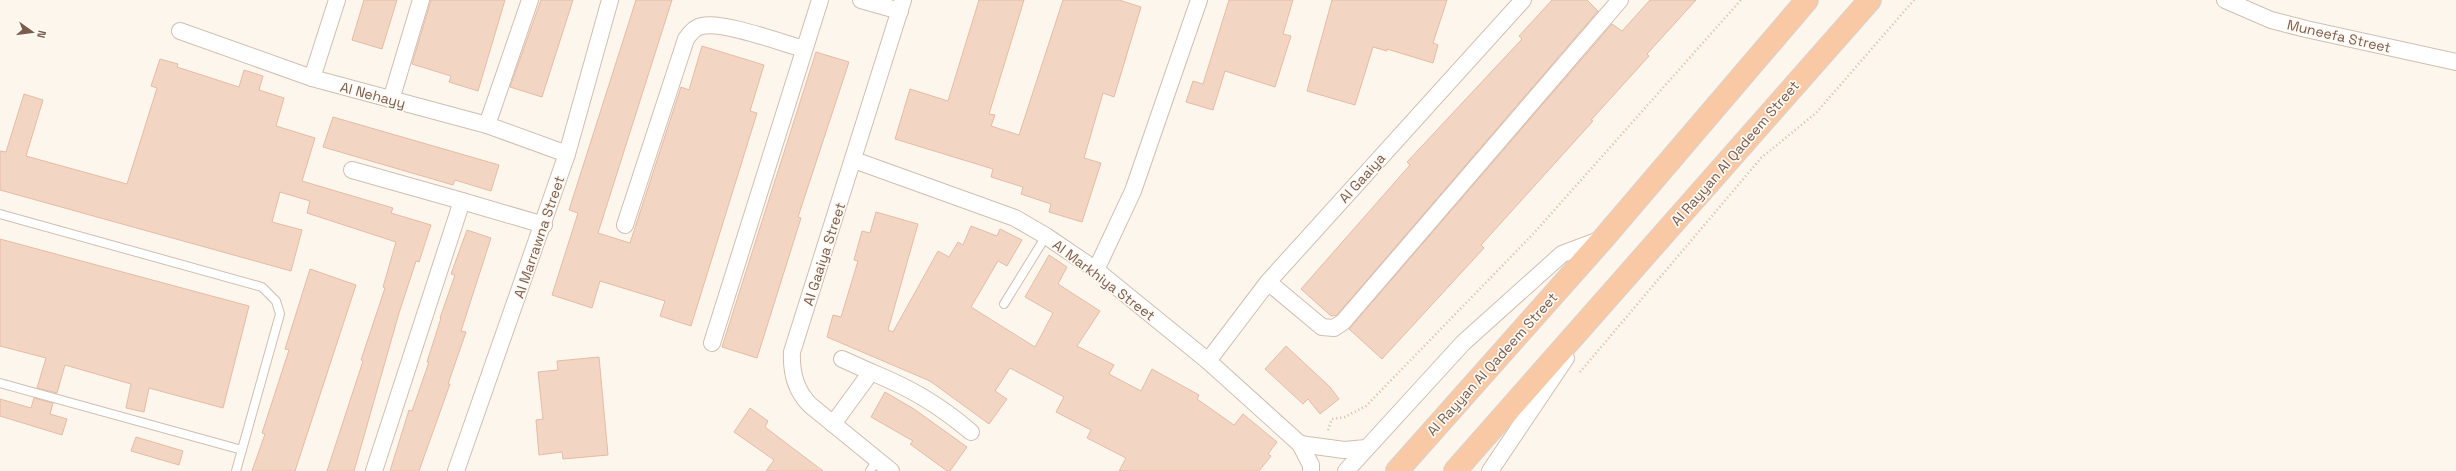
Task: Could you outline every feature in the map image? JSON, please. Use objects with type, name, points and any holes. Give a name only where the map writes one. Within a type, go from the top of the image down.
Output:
[{"type":"highway","name":"Al Rayyan Al Qadeem Street","points":[[1397,471],[1603,239],[1807,0]]},
{"type":"highway","name":"Al Rayyan Al Qadeem Street","points":[[1455,471],[1870,0]]},
{"type":"street","points":[[312,78],[337,0]]},
{"type":"street","points":[[391,100],[421,0]]},
{"type":"street","points":[[486,125],[530,0]]},
{"type":"street","name":"Al Marrawna Street","points":[[456,471],[544,225],[567,154],[610,0]]},
{"type":"street","points":[[712,343],[820,0]]},
{"type":"street","points":[[861,0],[902,6]]},
{"type":"street","points":[[1096,270],[1133,191],[1199,0]]},
{"type":"street","points":[[1268,282],[1322,327],[1334,328],[1343,322],[1620,0]]},
{"type":"street","name":"Muneefa Street","points":[[2225,0],[2271,20],[2456,62]]},
{"type":"street","name":"Al Gaaiya","points":[[1208,361],[1268,282],[1518,2]]},
{"type":"street","name":"Al Gaaiya Street","points":[[891,471],[874,466],[832,424],[804,399],[794,377],[791,366],[792,352],[902,6]]},
{"type":"street","points":[[625,225],[686,39],[691,32],[704,25],[723,27],[804,49]]},
{"type":"street","name":"Al Nehayy","points":[[180,31],[312,78],[486,125],[567,154]]},
{"type":"street","name":"Al Markhiya Street","points":[[854,160],[1015,218],[1046,236],[1096,270],[1208,361],[1300,444],[1310,465],[1311,471]]},
{"type":"street","points":[[352,170],[544,225]]},
{"type":"street","points":[[374,471],[462,201]]},
{"type":"street","name":"Al Rayyan Al Qadeem Street","points":[[1346,471],[1463,342],[1562,254],[1603,239]]},
{"type":"street","name":"Al Rayyan Al Qadeem Street","points":[[1490,471],[1601,306]]},
{"type":"street","points":[[842,359],[917,392],[947,412],[971,432]]},
{"type":"street","points":[[832,424],[871,372]]},
{"type":"street","name":"Al Markhiya Street","points":[[1300,444],[1321,449],[1344,450],[1366,448]]},
{"type":"lane","points":[[0,214],[262,287],[276,301],[280,314],[236,471]]},
{"type":"lane","points":[[1004,304],[1046,236]]},
{"type":"lane","points":[[0,383],[242,450]]},
{"type":"path","points":[[1321,449],[1332,419],[1345,417],[1366,406],[1395,377],[1534,233],[1741,0]]},
{"type":"path","points":[[1578,374],[1761,158],[1816,113],[1914,0]]},
{"type":"building","points":[[364,0],[397,0],[382,49],[352,40]]},
{"type":"building","points":[[431,0],[505,0],[478,91],[449,82],[451,76],[412,64]]},
{"type":"building","points":[[541,0],[573,0],[542,97],[510,87]]},
{"type":"building","points":[[636,0],[672,0],[598,233],[630,243],[681,87],[689,90],[702,46],[764,65],[750,111],[757,113],[691,326],[660,316],[665,301],[600,281],[592,308],[552,295],[578,213],[569,210]]},
{"type":"building","points":[[979,0],[1024,0],[989,114],[995,115],[991,126],[1019,135],[1063,0],[1119,0],[1141,7],[1114,97],[1103,93],[1084,158],[1101,163],[1082,222],[1049,212],[1051,204],[1021,194],[1023,187],[991,177],[993,169],[895,139],[910,89],[948,101]]},
{"type":"building","points":[[1229,0],[1293,0],[1283,34],[1291,36],[1275,87],[1225,71],[1213,110],[1186,102],[1193,81],[1203,84]]},
{"type":"building","points":[[1332,0],[1447,0],[1433,43],[1438,45],[1433,63],[1387,49],[1387,51],[1373,47],[1355,105],[1307,91]]},
{"type":"building","points":[[1552,0],[1587,0],[1598,11],[1337,315],[1331,316],[1301,289],[1410,165],[1407,162],[1522,39],[1519,36]]},
{"type":"building","points":[[1650,0],[1696,0],[1647,54],[1649,56],[1591,120],[1593,121],[1481,245],[1484,248],[1382,359],[1349,329],[1612,24],[1622,31]]},
{"type":"building","points":[[816,52],[849,62],[798,217],[801,218],[757,358],[722,347]]},
{"type":"building","points":[[160,59],[178,64],[177,67],[239,87],[244,70],[263,76],[259,90],[284,98],[276,126],[315,138],[302,181],[393,208],[391,213],[431,225],[419,262],[416,261],[399,313],[354,471],[327,471],[385,288],[383,287],[396,242],[307,213],[310,201],[280,192],[272,222],[302,230],[291,271],[0,190],[0,151],[6,152],[24,94],[43,100],[26,156],[127,184],[157,88],[151,86]]},
{"type":"building","points":[[333,117],[499,165],[491,191],[455,180],[453,185],[323,147]]},
{"type":"building","points":[[876,212],[918,224],[888,330],[893,332],[938,251],[949,257],[958,242],[963,245],[971,226],[997,236],[1000,229],[1022,240],[1007,266],[998,261],[971,307],[1035,347],[1053,313],[1025,297],[1049,255],[1067,267],[1058,284],[1100,311],[1077,346],[1114,365],[1109,374],[1141,391],[1152,369],[1199,395],[1197,399],[1234,425],[1243,414],[1277,442],[1268,454],[1271,456],[1259,471],[1119,471],[1126,458],[1087,438],[1091,430],[1056,412],[1064,397],[1010,368],[995,391],[1007,399],[989,424],[930,381],[827,337],[833,315],[841,317],[858,261],[854,260],[862,231],[870,233]]},
{"type":"building","points":[[467,230],[491,238],[461,331],[466,332],[448,384],[450,384],[419,471],[390,471],[409,410],[412,411],[429,362],[427,362],[440,318],[455,275],[451,274]]},
{"type":"building","points":[[0,239],[249,306],[223,408],[149,388],[144,412],[126,408],[131,384],[65,365],[57,393],[37,388],[46,358],[0,346]]},
{"type":"building","points":[[310,269],[356,285],[295,471],[252,471],[265,434],[262,433],[289,350],[285,349]]},
{"type":"building","points":[[1286,346],[1330,387],[1339,399],[1320,414],[1308,399],[1303,404],[1265,369]]},
{"type":"building","points":[[599,357],[608,455],[563,459],[562,452],[539,455],[536,420],[543,419],[538,372],[558,370],[557,361]]},
{"type":"building","points":[[885,392],[914,409],[967,447],[950,471],[947,471],[910,444],[913,441],[871,417]]},
{"type":"building","points":[[34,398],[53,403],[50,414],[67,419],[62,435],[0,416],[0,399],[31,408]]},
{"type":"building","points":[[750,408],[768,421],[765,427],[823,471],[766,471],[774,460],[734,432]]},
{"type":"building","points":[[136,437],[183,451],[179,465],[131,451]]}]
